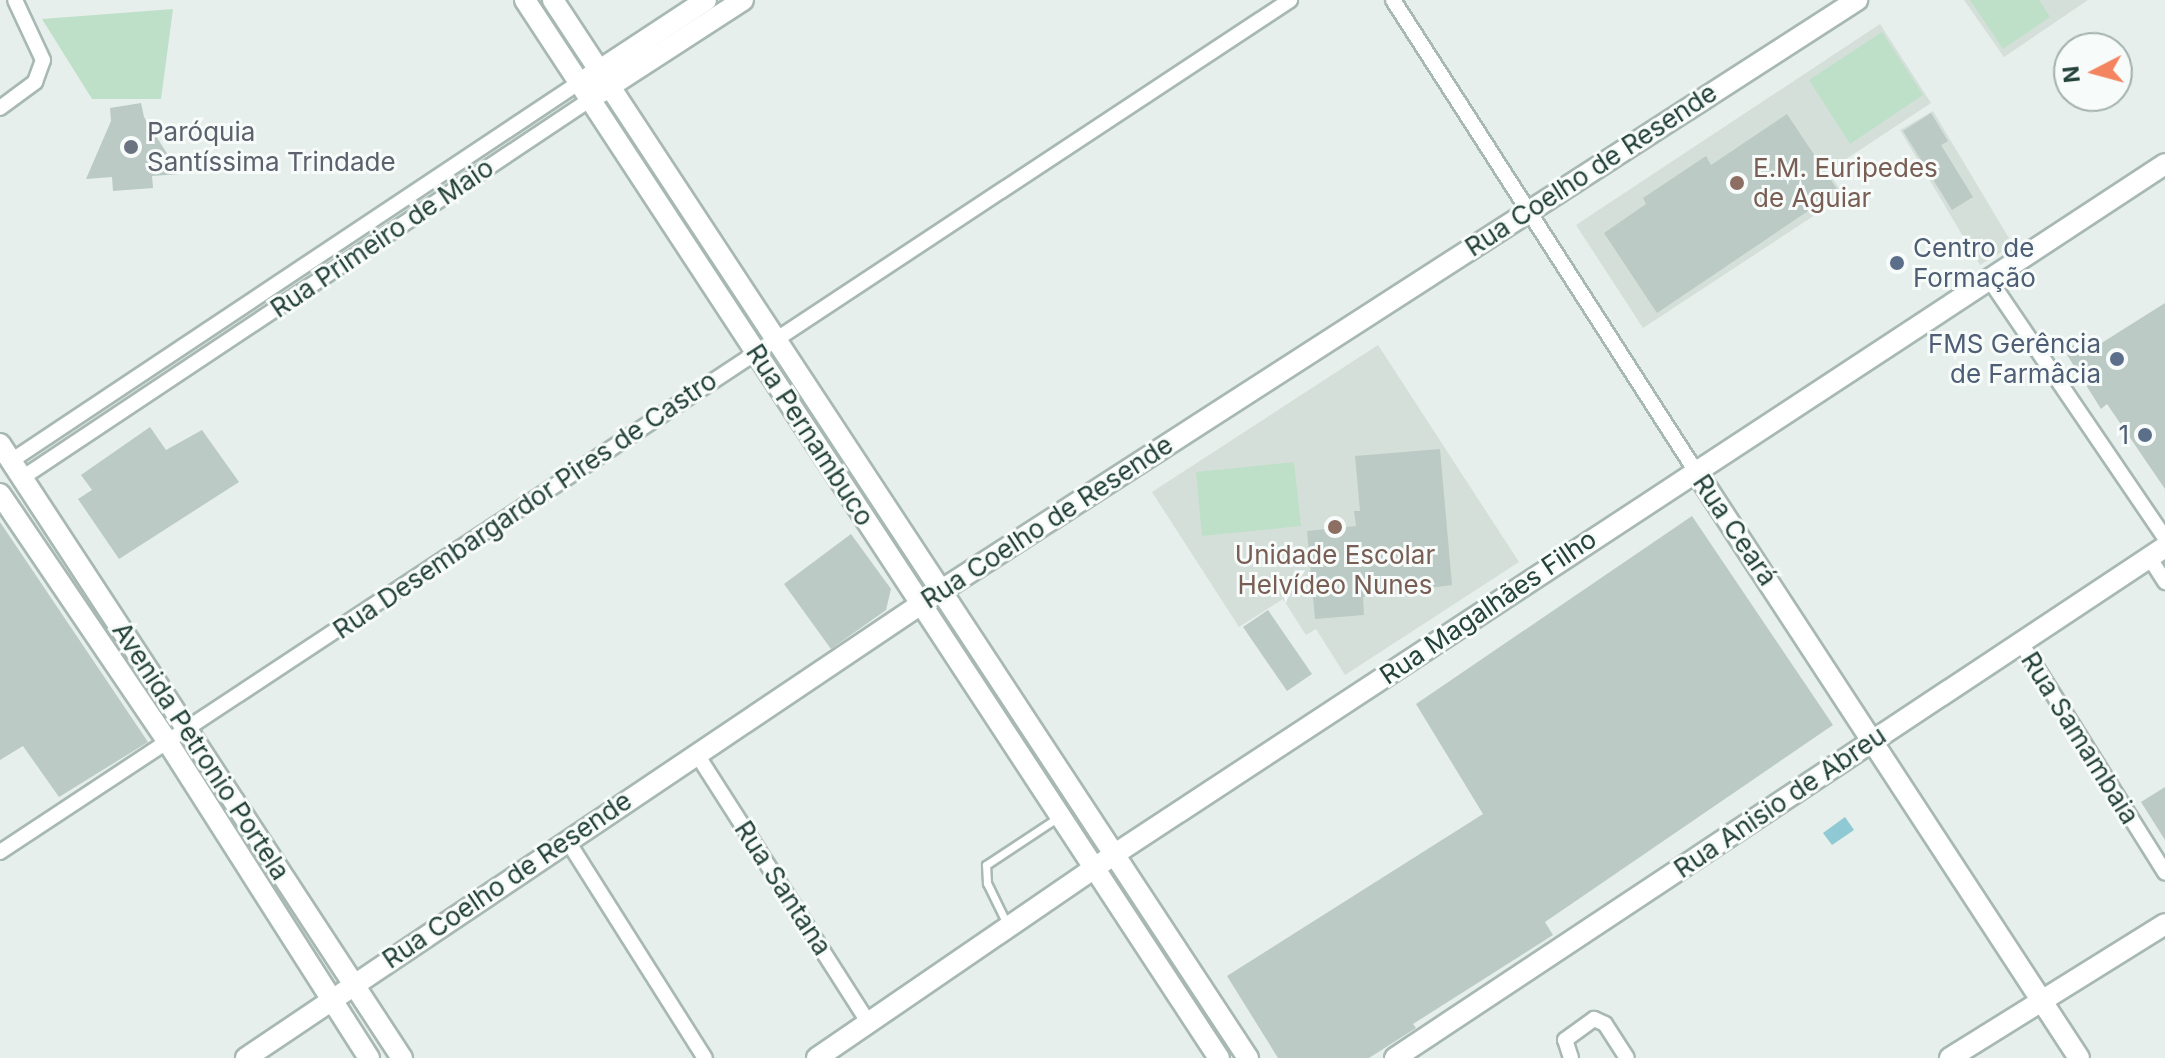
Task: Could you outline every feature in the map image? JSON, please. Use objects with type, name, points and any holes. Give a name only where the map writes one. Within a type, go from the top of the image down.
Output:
[{"type":"main road","name":"Rua Pernambuco","points":[[525,0],[757,351],[1058,817],[1219,1058]]},
{"type":"main road","name":"Rua Pernambuco","points":[[553,0],[778,337],[1248,1058]]},
{"type":"main road","name":"Rua Primeiro de Maio","points":[[586,91],[706,0]]},
{"type":"main road","name":"Rua Primeiro de Maio","points":[[606,77],[743,0]]},
{"type":"main road","name":"Rua Coelho de Resende","points":[[246,1058],[942,590],[1857,0]]},
{"type":"main road","name":"Rua Magalhães Filho","points":[[817,1058],[1115,854],[2165,164]]},
{"type":"main road","name":"Avenida Petronio Portela","points":[[11,461],[402,1058]]},
{"type":"main road","name":"Rua Ceará","points":[[1695,470],[1874,738],[2079,1058]]},
{"type":"main road","name":"Avenida Petronio Portela","points":[[0,494],[167,741],[369,1058]]},
{"type":"main road","name":"Rua Anisio de Abreu","points":[[1395,1058],[2157,552]]},
{"type":"main road","points":[[1950,1058],[2165,924]]},
{"type":"street","points":[[0,108],[35,82],[43,60],[15,0]]},
{"type":"street","name":"Rua Desembargardor Pires de Castro","points":[[0,852],[1290,0]]},
{"type":"street","name":"Rua Ceará","points":[[1393,0],[1695,470]]},
{"type":"street","name":"Rua Primeiro de Maio","points":[[11,461],[586,91]]},
{"type":"street","points":[[1989,279],[2165,538]]},
{"type":"street","points":[[2157,552],[2165,582]]},
{"type":"street","name":"Rua Samambaia","points":[[2021,643],[2165,873]]},
{"type":"street","name":"Rua Santana","points":[[696,753],[869,1023]]},
{"type":"street","points":[[567,840],[705,1058]]},
{"type":"street","points":[[1571,1058],[1565,1040],[1594,1019],[1605,1024],[1627,1058]]},
{"type":"lane","points":[[1009,928],[987,883],[986,865],[1058,817]]},
{"type":"shaded area","points":[[1964,0],[2088,0],[2004,57]]},
{"type":"shaded area","name":"E.M. Euripedes de Aguiar","points":[[1880,24],[1931,103],[1828,171],[1844,196],[1643,328],[1576,225]]},
{"type":"shaded area","points":[[1933,111],[2013,245],[1980,265],[1900,130]]},
{"type":"shaded area","name":"Unidade Escolar Helvídeo Nunes","points":[[1378,345],[1519,562],[1345,675],[1316,629],[1306,635],[1283,599],[1239,627],[1152,492]]},
{"type":"green space","points":[[1970,0],[2039,0],[2050,17],[2003,49]]},
{"type":"green space","points":[[173,9],[161,99],[92,99],[42,19]]},
{"type":"green space","points":[[1882,32],[1923,95],[1850,144],[1809,80]]},
{"type":"green space","points":[[1294,462],[1301,526],[1202,536],[1196,472]]},
{"type":"water","points":[[1845,817],[1854,830],[1832,845],[1823,833]]},
{"type":"building","name":"Paróquia Santíssima Trindade","points":[[141,103],[144,117],[180,174],[152,176],[153,188],[113,191],[112,177],[86,179],[111,121],[110,108]]},
{"type":"building","points":[[1931,113],[1948,141],[1941,145],[1973,197],[1952,210],[1903,131]]},
{"type":"building","points":[[1787,114],[1841,195],[1823,207],[1820,203],[1657,313],[1604,233],[1646,204],[1643,198],[1706,156],[1711,165]]},
{"type":"building","name":"FMS Gerência de Farmâcia","points":[[2165,303],[2165,489],[2107,404],[2101,409],[2064,350],[2094,335],[2100,344]]},
{"type":"building","points":[[150,427],[166,450],[202,430],[239,482],[119,559],[78,499],[92,490],[81,475]]},
{"type":"building","points":[[1440,449],[1452,585],[1363,597],[1364,615],[1315,619],[1307,531],[1356,526],[1354,511],[1360,511],[1355,456]]},
{"type":"building","points":[[1692,516],[1833,725],[1545,922],[1553,935],[1413,1024],[1416,1028],[1369,1058],[1278,1058],[1227,976],[1483,814],[1416,704]]},
{"type":"building","points":[[0,522],[148,742],[59,797],[23,746],[0,760]]},
{"type":"building","points":[[851,534],[891,589],[886,610],[831,649],[784,584]]},
{"type":"building","points":[[1268,610],[1312,674],[1287,691],[1243,627]]},
{"type":"building","points":[[2165,787],[2165,840],[2141,802]]},
{"type":"place","name":"Paróquia Santíssima Trindade","points":[[131,147]]},
{"type":"place","name":"E.M. Euripedes de Aguiar","points":[[1737,183]]},
{"type":"place","name":"Centro de Formação","points":[[1897,263]]},
{"type":"place","name":"FMS Gerência de Farmâcia","points":[[2117,359]]},
{"type":"place","name":"1","points":[[2145,435]]},
{"type":"place","name":"Unidade Escolar Helvídeo Nunes","points":[[1335,527]]}]
